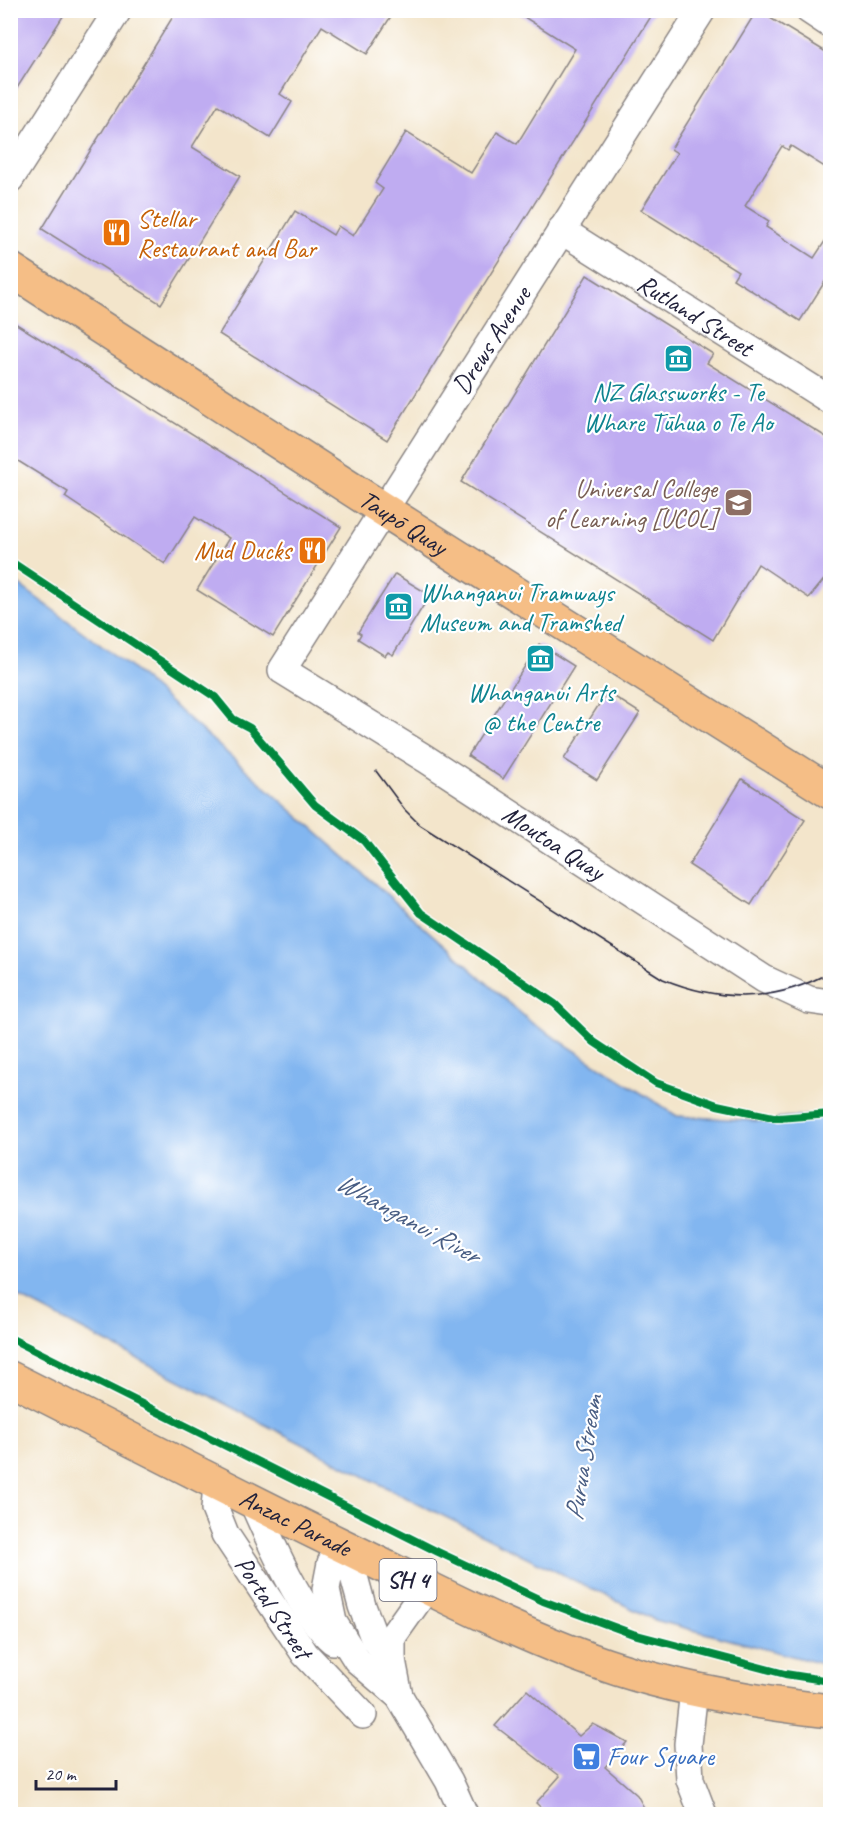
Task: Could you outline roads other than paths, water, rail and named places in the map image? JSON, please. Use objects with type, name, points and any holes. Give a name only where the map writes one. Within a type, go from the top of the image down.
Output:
[{"type":"main road","name":"Taupō Quay","points":[[10,269],[384,510],[831,792]]},
{"type":"main road","name":"Anzac Parade","points":[[10,1378],[426,1589],[617,1669],[694,1690],[779,1706],[831,1711]]},
{"type":"street","points":[[10,179],[118,10]]},
{"type":"street","name":"Drews Avenue","points":[[282,670],[702,10]]},
{"type":"street","points":[[809,10],[831,24]]},
{"type":"street","name":"Rutland Street","points":[[561,230],[831,400]]},
{"type":"street","name":"Moutoa Quay","points":[[282,670],[426,759],[764,979],[809,1000],[831,1003]]},
{"type":"street","name":"Portal Street","points":[[218,1483],[215,1509],[225,1534],[305,1654],[363,1715]]},
{"type":"street","name":"Portal Street","points":[[252,1500],[265,1529],[321,1630],[399,1696],[444,1771],[464,1815]]},
{"type":"street","name":"Portal Street","points":[[357,1660],[333,1622],[326,1589],[331,1563],[349,1550],[362,1606],[374,1638],[392,1660]]},
{"type":"street","name":"Portal Street","points":[[399,1696],[392,1660],[392,1637],[426,1589]]},
{"type":"street","points":[[694,1690],[688,1744],[690,1780],[703,1815]]},
{"type":"water","points":[[10,578],[130,667],[532,1023],[677,1116],[776,1122],[778,1118],[830,1114],[830,1666],[655,1620],[403,1496],[11,1293]]},
{"type":"tram line","points":[[376,771],[405,810],[420,825],[663,979],[705,992],[747,996],[789,989],[830,972]]},
{"type":"place","name":"Stellar Restaurant and Bar","points":[[116,233]]},
{"type":"place","name":"NZ Glassworks - Te Whare Tūhua o Te Ao","points":[[678,358]]},
{"type":"place","name":"Universal College of Learning [UCOL]","points":[[738,503]]},
{"type":"place","name":"Mud Ducks","points":[[312,550]]},
{"type":"place","name":"Whanganui Tramways Museum and Tramshed","points":[[399,607]]},
{"type":"place","name":"Whanganui Arts @ the Centre","points":[[541,658]]},
{"type":"place","name":"Four Square","points":[[586,1756]]},
{"type":"water label","name":"Whanganui River","points":[[408,1218]]},
{"type":"water label","name":"Purua Stream","points":[[583,1458]]}]
